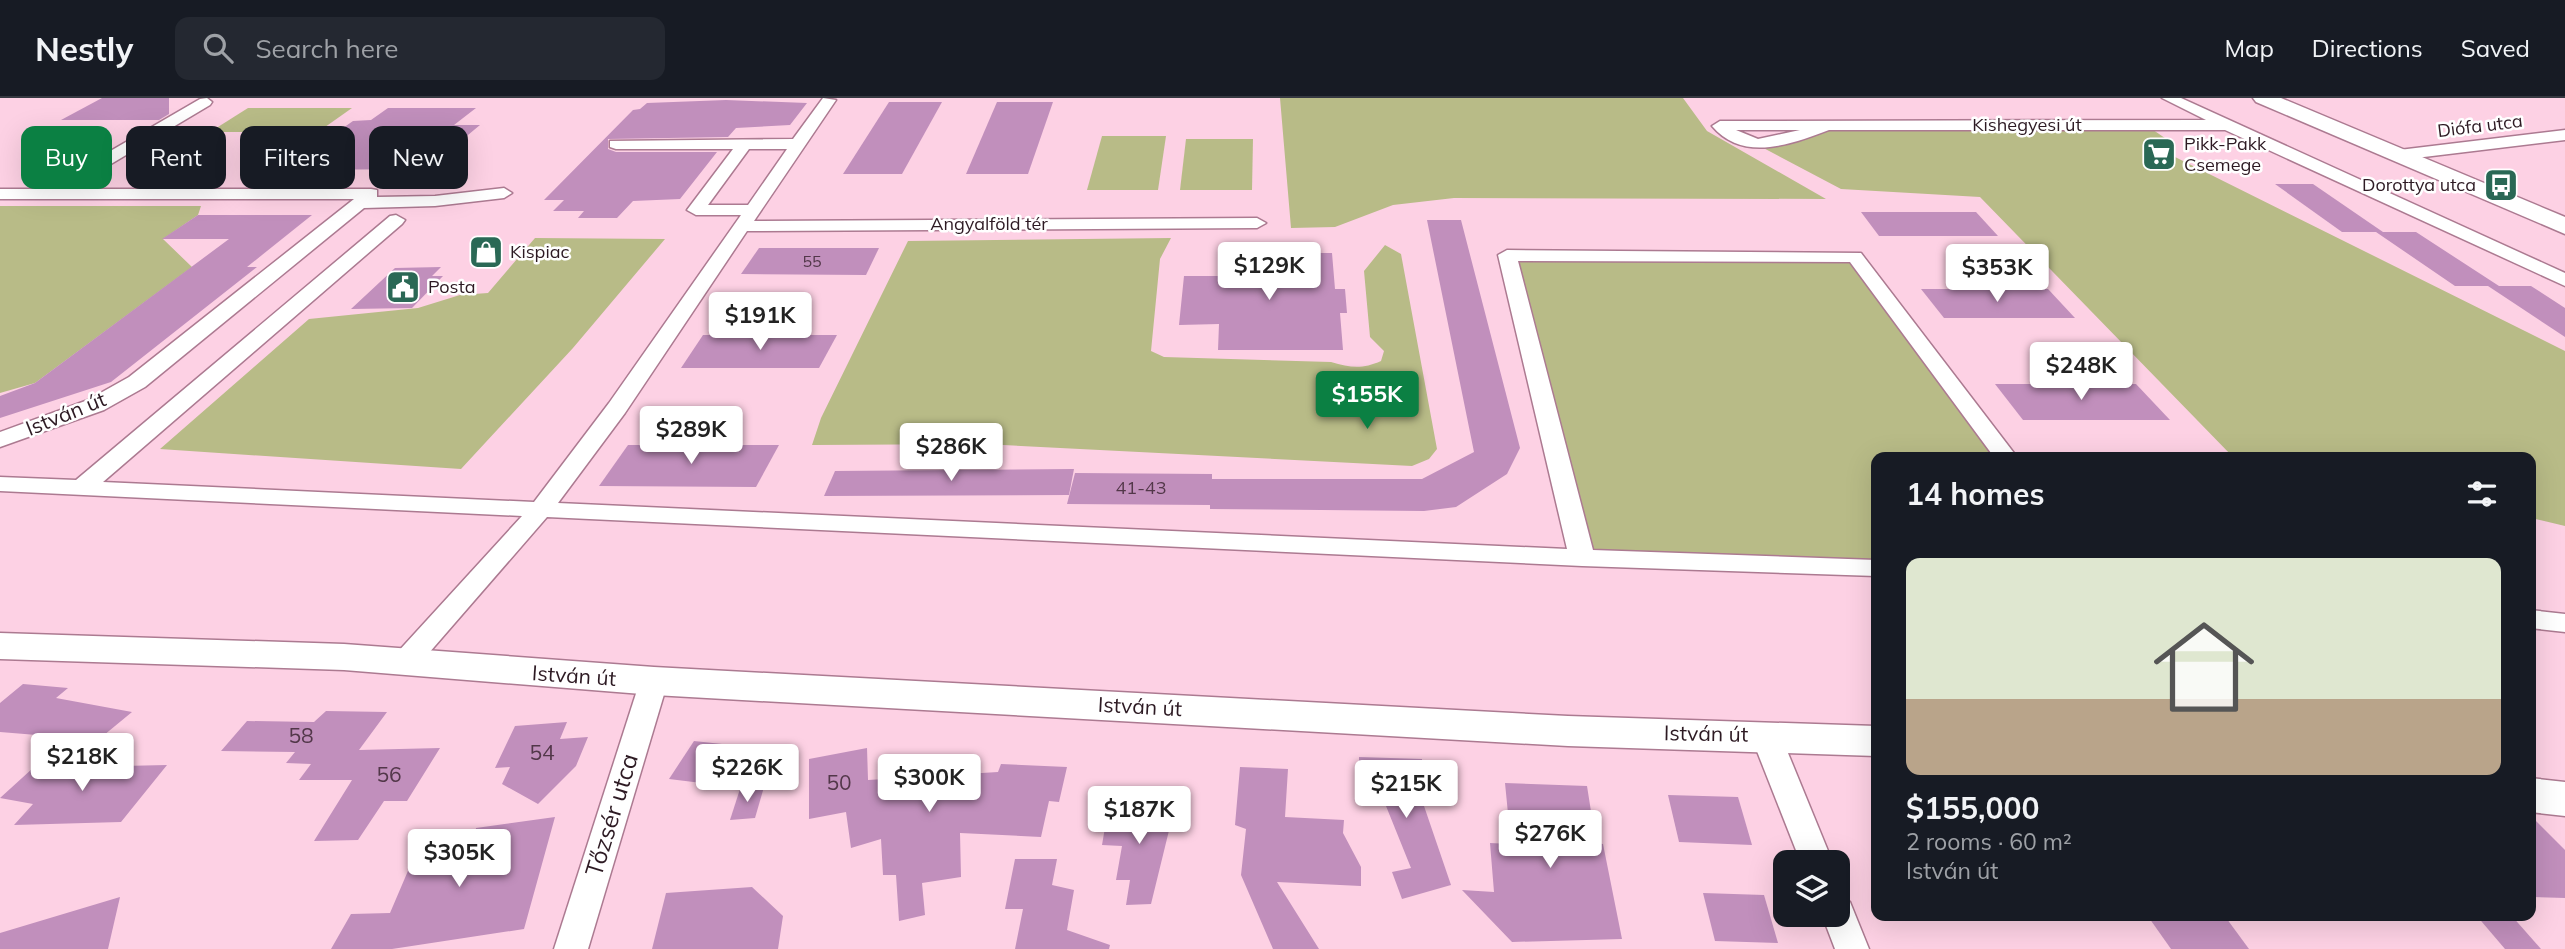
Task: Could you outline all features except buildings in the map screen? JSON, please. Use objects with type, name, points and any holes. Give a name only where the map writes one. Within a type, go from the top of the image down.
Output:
[{"type":"street","name":"Kishegyesi út","points":[[2169,98],[2565,280]]},
{"type":"street","points":[[2263,98],[2565,226]]},
{"type":"street","points":[[405,662],[541,508],[678,321],[745,218],[830,100]]},
{"type":"street","points":[[49,193],[205,102]]},
{"type":"street","name":"Kishegyesi út","points":[[1826,126],[1773,145],[1735,140],[1720,126],[2228,125]]},
{"type":"street","name":"Diófa utca","points":[[2399,155],[2565,135]]},
{"type":"street","points":[[616,144],[797,144]]},
{"type":"street","name":"Angyalföld tér","points":[[744,144],[696,210],[745,218],[1256,223]]},
{"type":"street","points":[[360,203],[435,201],[504,193]]},
{"type":"street","points":[[0,194],[371,194],[360,203]]},
{"type":"street","name":"István út","points":[[0,440],[96,405],[137,382],[360,203]]},
{"type":"street","points":[[81,488],[396,220]]},
{"type":"street","points":[[1582,558],[1507,255],[1855,257],[2002,452]]},
{"type":"street","points":[[0,484],[1582,558],[1871,568]]},
{"type":"street","points":[[2536,619],[2565,623]]},
{"type":"street","name":"István út","points":[[0,646],[344,657],[654,681],[1568,731],[1871,741]]},
{"type":"street","name":"Tőzsér utca","points":[[571,949],[654,681]]},
{"type":"street","points":[[1766,736],[1813,850]]},
{"type":"street","points":[[2536,796],[2565,799]]},
{"type":"street","points":[[1844,927],[1852,949]]},
{"type":"green space","points":[[1280,98],[1683,98],[1707,131],[1826,199],[1454,198],[1393,205],[1335,227],[1291,228]]},
{"type":"green space","points":[[248,108],[352,108],[326,126],[240,126],[240,132],[226,132],[226,126],[220,126]]},
{"type":"green space","points":[[2146,125],[2175,145],[2161,150],[2565,351],[2565,526],[2536,519],[2536,452],[2228,452],[1980,197],[1841,189],[1754,143],[1826,126]]},
{"type":"green space","points":[[1102,136],[1166,136],[1158,190],[1087,190]]},
{"type":"green space","points":[[1186,139],[1253,139],[1252,190],[1180,190]]},
{"type":"green space","points":[[0,206],[201,206],[198,215],[163,239],[192,267],[35,383],[0,393]]},
{"type":"green space","points":[[535,238],[665,239],[573,348],[461,469],[160,449],[309,319],[418,308],[460,295],[488,293]]},
{"type":"green space","points":[[1171,238],[1160,259],[1151,351],[1164,357],[1331,362],[1357,367],[1381,361],[1384,351],[1370,337],[1364,271],[1385,245],[1401,254],[1437,449],[1429,459],[1412,466],[984,444],[812,445],[821,418],[908,241]]},
{"type":"green space","points":[[1507,255],[1855,257],[2001,452],[1871,452],[1871,568],[1582,558]]},
{"type":"place","name":"Pikk-Pakk Csemege","points":[[2159,154]]},
{"type":"place","name":"Dorottya utca","points":[[2501,185]]},
{"type":"place","name":"Kispiac","points":[[486,252]]},
{"type":"place","name":"Posta","points":[[403,287]]}]
